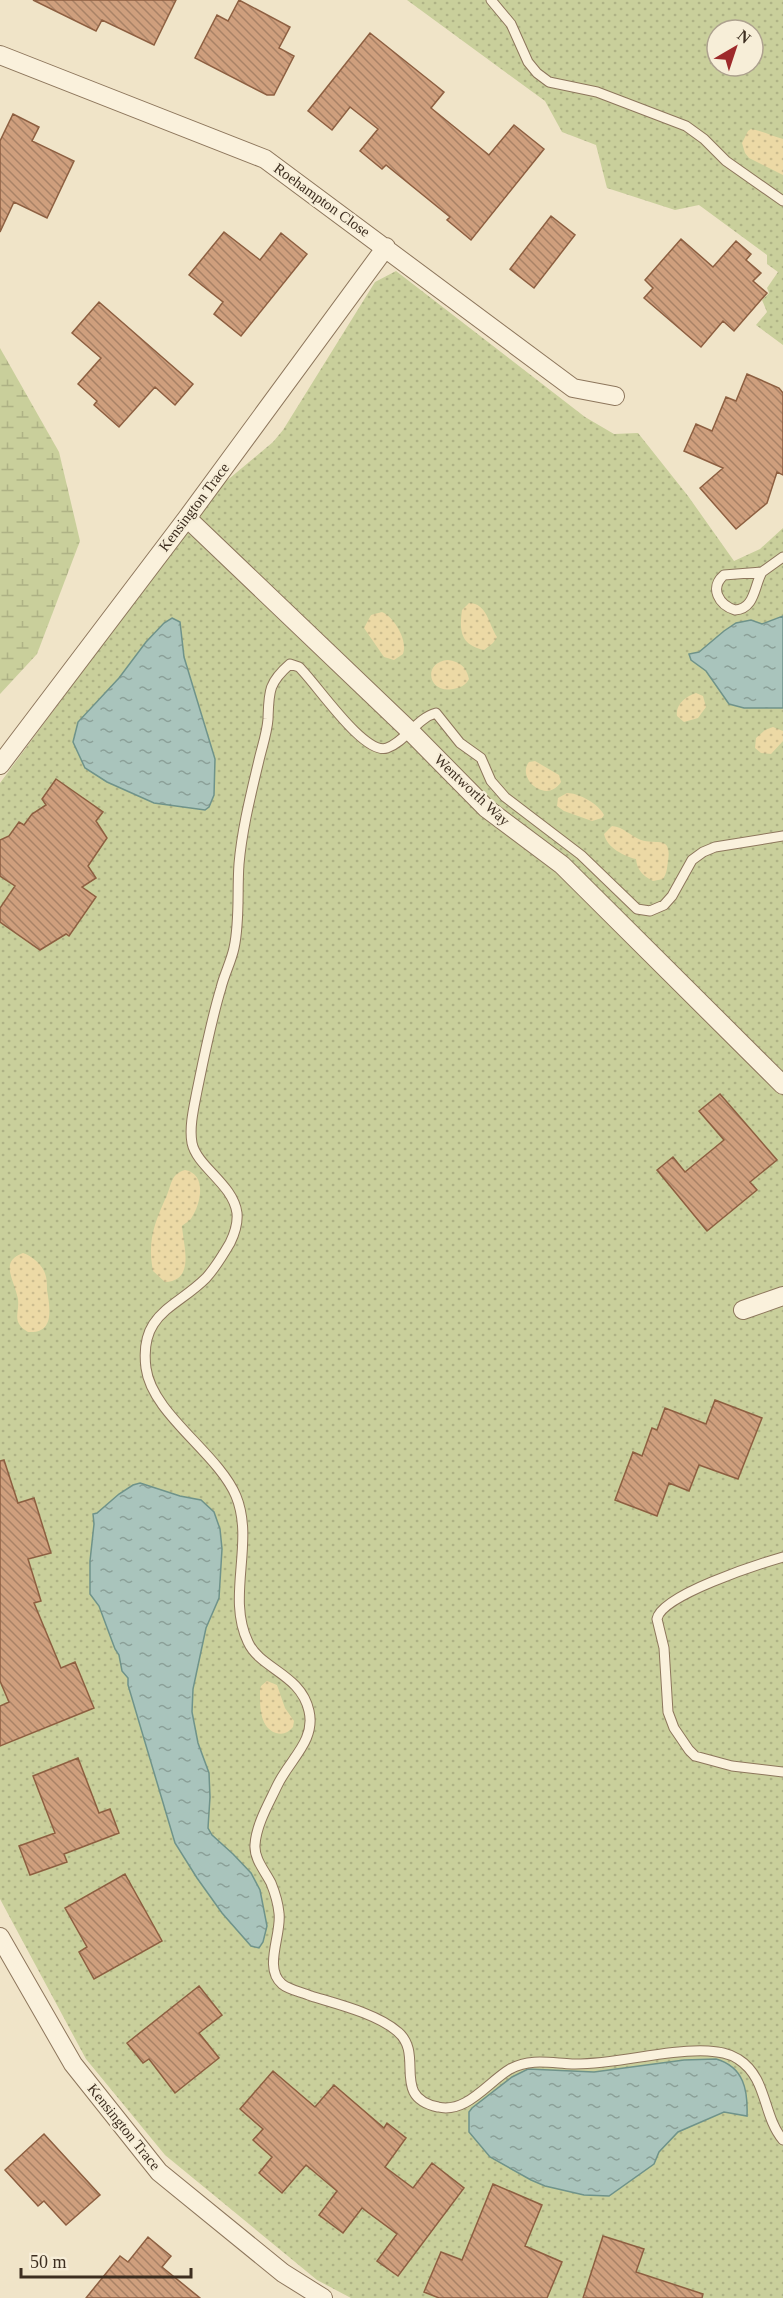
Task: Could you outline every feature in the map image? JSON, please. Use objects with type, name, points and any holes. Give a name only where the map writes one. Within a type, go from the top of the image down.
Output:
[{"type":"street","name":"Roehampton Close","points":[[0,55],[265,159],[573,388],[615,396]]},
{"type":"street","name":"Kensington Trace","points":[[0,765],[187,518],[386,247]]},
{"type":"street","name":"Wentworth Way","points":[[187,518],[410,731],[486,808],[562,865],[783,1085]]},
{"type":"street","points":[[743,1310],[783,1296]]},
{"type":"street","name":"Kensington Trace","points":[[0,1937],[73,2064],[159,2172],[283,2272],[323,2298]]},
{"type":"lane","points":[[491,0],[511,24],[528,63],[537,74],[549,82],[597,92],[686,126],[704,139],[726,162],[783,201]]},
{"type":"lane","points":[[762,572],[747,607],[735,610],[720,601],[715,589],[724,575],[753,575],[762,572],[783,558]]},
{"type":"lane","points":[[783,836],[715,847],[703,852],[692,860],[668,901],[660,908],[650,911],[642,910],[630,904],[581,855],[505,797],[491,781],[481,758],[460,743],[436,713],[388,748],[380,749],[374,747],[345,721],[306,673],[296,665],[290,664],[285,668],[272,683],[268,700],[268,724],[242,840],[235,942],[217,1002],[192,1114],[192,1145],[232,1198],[237,1211],[237,1225],[223,1255],[207,1277],[155,1319],[148,1338],[146,1354],[146,1371],[153,1387],[170,1412],[225,1478],[237,1498],[242,1522],[241,1611],[248,1642],[257,1654],[295,1685],[310,1713],[308,1739],[282,1774],[262,1820],[255,1843],[256,1854],[274,1889],[279,1908],[280,1925],[273,1969],[278,1980],[285,1986],[380,2020],[398,2031],[409,2047],[408,2077],[412,2089],[420,2099],[435,2107],[456,2107],[508,2070],[529,2062],[580,2064],[622,2061],[659,2054],[720,2052],[737,2058],[755,2076],[763,2091],[767,2115],[783,2140]]},
{"type":"lane","points":[[783,1557],[746,1569],[675,1599],[664,1607],[657,1619],[664,1648],[668,1712],[674,1728],[688,1750],[701,1758],[732,1766],[783,1772]]},
{"type":"green space","points":[[407,0],[783,0],[783,345],[756,325],[767,312],[762,300],[769,293],[767,288],[778,272],[767,264],[767,255],[699,205],[675,210],[607,188],[596,145],[562,132],[545,101]]},
{"type":"green space","points":[[396,271],[585,417],[614,434],[638,433],[688,496],[734,561],[760,549],[783,528],[783,2298],[351,2298],[317,2280],[165,2155],[86,2059],[0,1899],[0,783],[218,488],[273,442],[283,430],[375,282]]},
{"type":"green space","points":[[0,348],[59,452],[80,541],[37,654],[0,694]]},
{"type":"sand","points":[[751,129],[783,139],[783,175],[749,158],[745,153],[742,143]]},
{"type":"sand","points":[[469,603],[475,604],[484,611],[497,637],[484,650],[470,645],[463,636],[462,610]]},
{"type":"sand","points":[[382,612],[396,624],[404,643],[403,654],[394,660],[384,657],[364,628],[371,615]]},
{"type":"sand","points":[[448,660],[459,663],[466,671],[469,679],[460,687],[445,689],[438,687],[431,677],[434,666]]},
{"type":"sand","points":[[696,693],[703,696],[706,707],[698,718],[684,722],[677,716],[679,705]]},
{"type":"sand","points":[[773,727],[783,731],[783,741],[771,754],[761,753],[755,748],[756,738],[765,730]]},
{"type":"sand","points":[[535,761],[559,775],[561,782],[555,788],[548,791],[541,790],[529,781],[526,768],[529,762]]},
{"type":"sand","points":[[567,793],[588,800],[604,815],[592,821],[564,811],[557,806],[558,798]]},
{"type":"sand","points":[[612,826],[641,840],[662,843],[668,847],[667,870],[663,879],[653,881],[649,879],[639,869],[636,859],[612,847],[604,834]]},
{"type":"sand","points":[[185,1170],[197,1177],[200,1197],[192,1217],[182,1226],[186,1260],[184,1269],[175,1280],[165,1282],[153,1271],[152,1240],[156,1223],[173,1180],[177,1174]]},
{"type":"sand","points":[[23,1253],[38,1263],[46,1278],[49,1318],[43,1329],[37,1332],[28,1332],[17,1320],[18,1301],[10,1265],[16,1256]]},
{"type":"sand","points":[[267,1681],[277,1685],[285,1708],[294,1721],[293,1727],[285,1733],[279,1734],[270,1730],[263,1721],[260,1690]]},
{"type":"water","points":[[783,616],[783,708],[744,708],[729,704],[706,671],[691,660],[689,654],[699,652],[736,623],[751,620],[762,624]]},
{"type":"water","points":[[172,618],[180,622],[184,657],[215,759],[214,795],[209,807],[205,810],[154,803],[107,782],[85,768],[73,742],[78,722],[119,678],[146,642]]},
{"type":"water","points":[[140,1483],[201,1500],[214,1512],[220,1529],[222,1549],[219,1598],[206,1628],[193,1689],[192,1712],[198,1743],[209,1773],[208,1828],[212,1835],[251,1873],[260,1890],[267,1926],[259,1948],[251,1946],[222,1913],[175,1843],[128,1685],[128,1678],[122,1671],[119,1655],[99,1606],[90,1594],[93,1514],[119,1494]]},
{"type":"water","points":[[716,2059],[733,2068],[742,2081],[747,2097],[747,2116],[724,2112],[678,2132],[659,2152],[654,2164],[609,2196],[584,2195],[545,2186],[531,2180],[490,2157],[469,2132],[469,2112],[472,2108],[512,2077],[528,2069],[594,2072],[684,2060]]},
{"type":"building","points":[[33,0],[176,0],[154,45],[102,20],[96,31]]},
{"type":"building","points":[[239,0],[290,27],[279,48],[294,56],[274,95],[267,95],[195,58],[217,15],[228,21]]},
{"type":"building","points":[[370,33],[444,92],[431,108],[489,155],[514,125],[544,149],[471,240],[447,220],[450,217],[386,165],[382,169],[360,151],[378,129],[350,107],[332,130],[308,111]]},
{"type":"building","points":[[13,114],[39,127],[32,141],[74,161],[47,218],[14,202],[0,232],[0,141]]},
{"type":"building","points":[[551,216],[575,235],[534,288],[510,269]]},
{"type":"building","points":[[224,232],[260,260],[281,233],[307,254],[241,336],[214,314],[223,302],[189,275]]},
{"type":"building","points":[[681,239],[713,267],[736,241],[751,254],[746,260],[761,273],[753,281],[767,293],[734,331],[723,321],[701,347],[644,298],[653,288],[645,280]]},
{"type":"building","points":[[99,302],[193,384],[175,405],[155,387],[119,427],[94,405],[97,401],[78,384],[101,358],[72,333]]},
{"type":"building","points":[[747,374],[779,388],[783,393],[783,475],[777,472],[767,503],[736,529],[700,488],[723,468],[684,451],[696,424],[712,431],[726,397],[736,401]]},
{"type":"building","points":[[56,779],[103,812],[96,821],[107,838],[88,866],[96,878],[82,887],[96,897],[69,936],[66,934],[40,950],[0,922],[0,908],[15,886],[0,876],[0,840],[9,836],[19,822],[24,825],[32,814],[46,805],[42,799]]},
{"type":"building","points":[[720,1094],[777,1160],[750,1182],[757,1190],[707,1231],[657,1170],[673,1157],[685,1172],[724,1140],[699,1111]]},
{"type":"building","points":[[715,1400],[762,1418],[738,1479],[699,1465],[689,1491],[669,1483],[657,1516],[615,1500],[633,1452],[642,1456],[652,1428],[657,1430],[665,1408],[706,1424]]},
{"type":"building","points":[[4,1460],[18,1503],[34,1498],[51,1553],[28,1559],[41,1601],[34,1603],[61,1668],[75,1662],[94,1708],[0,1746],[0,1706],[9,1702],[0,1681],[0,1461]]},
{"type":"building","points":[[78,1758],[99,1813],[110,1809],[119,1833],[64,1854],[67,1862],[30,1875],[19,1846],[55,1833],[33,1776]]},
{"type":"building","points":[[125,1874],[162,1941],[94,1979],[79,1952],[87,1947],[65,1908]]},
{"type":"building","points":[[199,1986],[222,2015],[199,2033],[219,2058],[175,2093],[149,2059],[143,2063],[127,2043]]},
{"type":"building","points":[[273,2071],[315,2107],[334,2085],[384,2128],[387,2123],[406,2138],[385,2167],[413,2188],[432,2163],[464,2188],[398,2276],[377,2261],[397,2234],[362,2208],[343,2233],[319,2215],[337,2191],[306,2165],[282,2193],[259,2173],[272,2157],[253,2140],[263,2129],[240,2109]]},
{"type":"building","points":[[44,2134],[100,2195],[66,2225],[44,2201],[38,2206],[5,2170]]},
{"type":"building","points":[[493,2184],[542,2205],[525,2246],[562,2262],[547,2298],[439,2298],[424,2292],[441,2252],[462,2260]]},
{"type":"building","points":[[603,2236],[644,2249],[636,2272],[703,2294],[702,2298],[583,2298]]},
{"type":"building","points":[[148,2237],[171,2256],[162,2267],[200,2298],[86,2298],[120,2256],[128,2262]]}]
